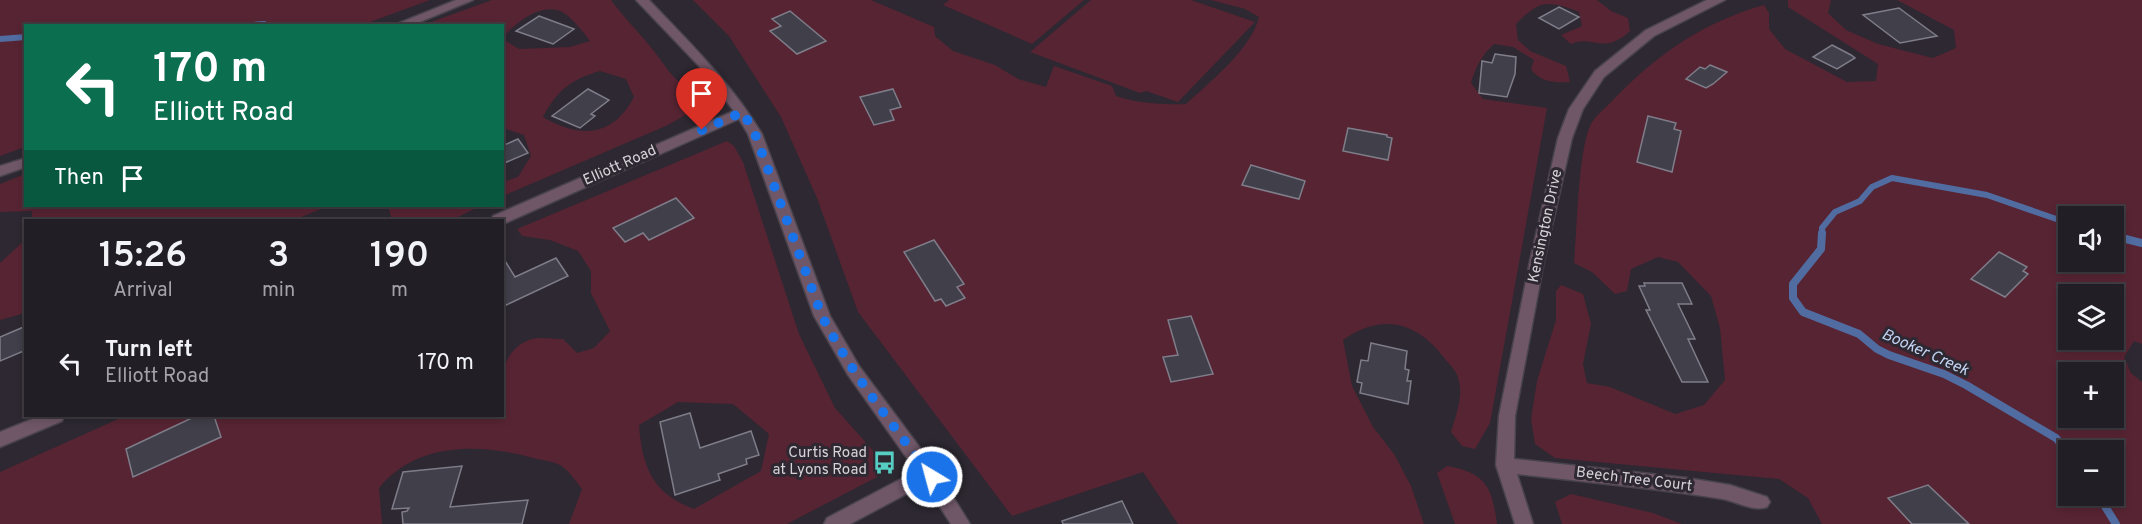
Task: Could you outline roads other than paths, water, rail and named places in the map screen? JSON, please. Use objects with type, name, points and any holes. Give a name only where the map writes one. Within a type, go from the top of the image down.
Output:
[{"type":"street","points":[[403,24],[467,0]]},
{"type":"street","points":[[642,0],[729,90],[743,112],[755,134],[822,316],[851,367],[929,473],[961,524]]},
{"type":"street","name":"Kensington Drive","points":[[1524,524],[1505,465],[1507,416],[1537,261],[1565,138],[1576,109],[1599,74],[1650,33],[1703,4],[1719,0]]},
{"type":"street","name":"Elliott Road","points":[[500,219],[743,112]]},
{"type":"street","points":[[0,171],[24,163]]},
{"type":"street","points":[[0,440],[54,417]]},
{"type":"street","name":"Beech Tree Court","points":[[1505,465],[1687,486],[1730,493],[1761,502]]},
{"type":"street","points":[[833,524],[929,473]]},
{"type":"waterway","points":[[0,39],[24,37]]},
{"type":"waterway","name":"Booker Creek","points":[[1822,233],[1822,228],[1835,212],[1860,201],[1872,187],[1892,178],[1987,195],[2058,220]]},
{"type":"waterway","name":"Booker Creek","points":[[1822,233],[1821,249],[1793,284],[1793,298],[1803,312],[1859,334],[1877,349],[1889,355],[1944,374],[1966,385],[2058,440]]},
{"type":"waterway","name":"Booker Creek","points":[[2124,238],[2142,243]]},
{"type":"waterway","name":"Booker Creek","points":[[2105,506],[2116,524]]},
{"type":"place","name":"Curtis Road at Lyons Road","points":[[885,462]]}]
